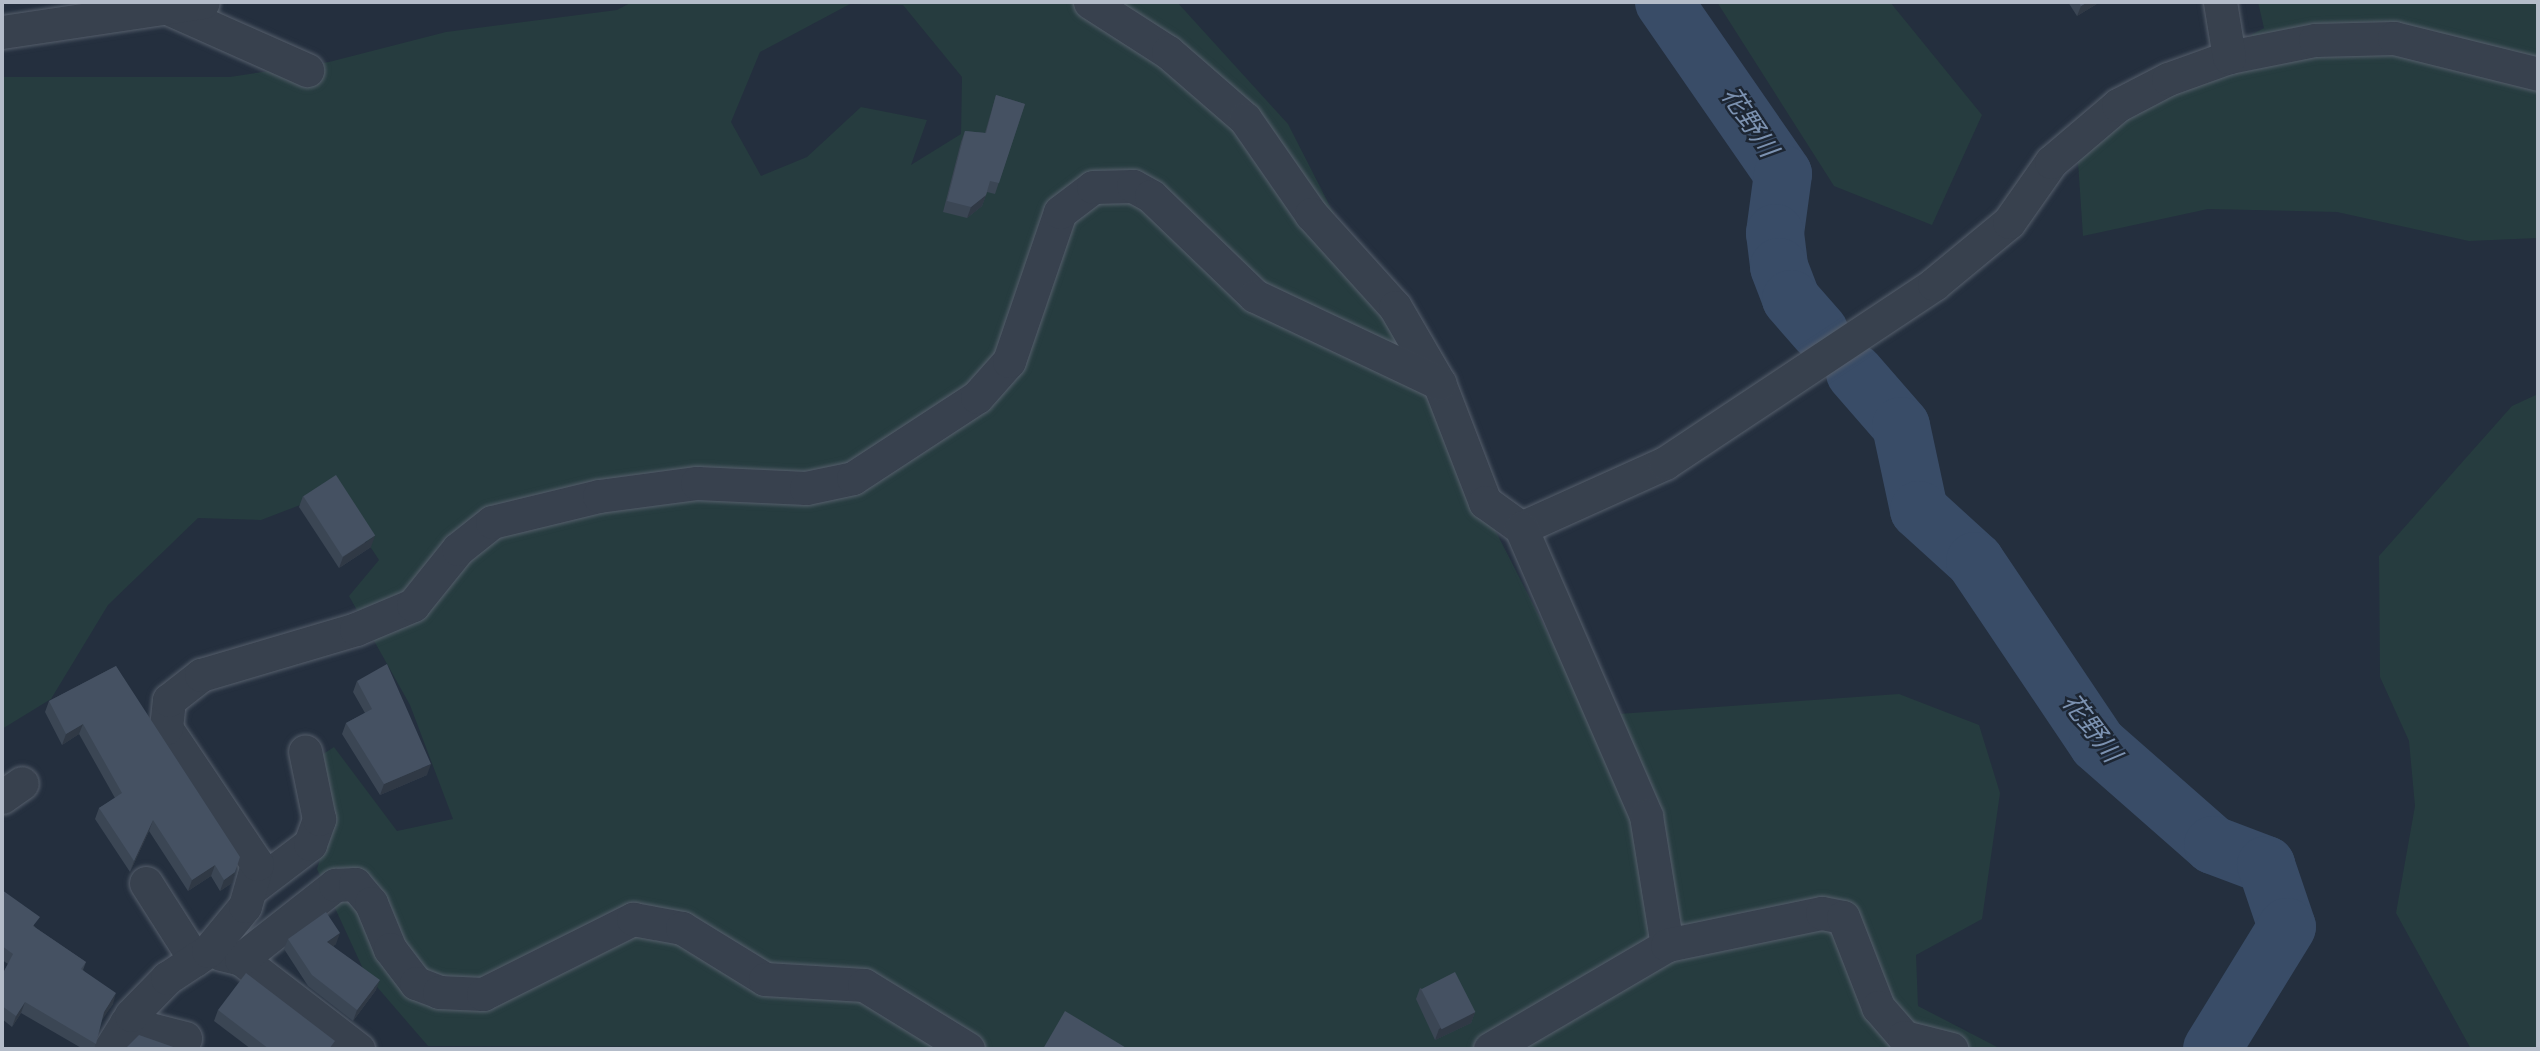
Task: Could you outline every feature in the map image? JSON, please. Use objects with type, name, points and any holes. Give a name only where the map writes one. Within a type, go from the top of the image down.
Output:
[{"type":"street","points":[[1090,2],[1168,52],[1245,120],[1311,214],[1395,307],[1439,383],[1485,502],[1521,528],[1646,817],[1667,945]]},
{"type":"street","points":[[2220,2],[2230,57]]},
{"type":"street","points":[[2,32],[188,6],[307,70]]},
{"type":"street","points":[[1521,528],[1665,463],[1783,386],[1973,253],[2009,222],[2051,162],[2118,105],[2230,57],[2315,40],[2394,38],[2538,74]]},
{"type":"street","points":[[252,888],[257,864],[250,846],[166,728],[169,700],[201,675],[356,629],[413,605],[458,549],[492,522],[600,496],[697,483],[806,488],[853,478],[977,397],[1009,361],[1060,212],[1093,187],[1133,186],[1151,196],[1255,296],[1439,383]]},
{"type":"street","points":[[118,1036],[167,978],[202,955],[252,888],[310,844],[319,819],[305,751]]},
{"type":"street","points":[[146,883],[202,955],[241,959],[358,1049]]},
{"type":"street","points":[[241,959],[335,884],[355,884],[396,958],[416,983],[439,992],[483,994],[633,919],[682,928],[765,979],[864,985],[968,1049]]},
{"type":"street","points":[[1490,1049],[1667,945],[1822,913],[1843,917],[1878,1007],[1904,1037],[1951,1049]]},
{"type":"street","points":[[118,1036],[185,1038]]},
{"type":"green space","points":[[632,2],[1177,2],[1288,124],[1590,716],[1899,694],[1979,725],[2000,793],[1982,919],[1916,955],[1918,1006],[2001,1049],[428,1046],[365,973],[317,869],[332,821],[308,764],[334,747],[397,831],[453,819],[410,705],[349,596],[379,560],[334,492],[261,520],[198,518],[108,605],[51,699],[2,729],[2,77],[230,77],[329,62],[446,32],[617,10]],"holes":[[[850,4],[903,5],[962,77],[961,134],[911,165],[927,120],[861,107],[807,157],[761,176],[731,122],[760,52]]]},
{"type":"green space","points":[[1717,2],[1890,2],[1982,115],[1932,225],[1834,186]]},
{"type":"green space","points":[[2258,2],[2538,2],[2538,238],[2469,241],[2337,212],[2208,209],[2083,236],[2077,147],[2138,97],[2264,28]]},
{"type":"green space","points":[[2538,394],[2538,1049],[2471,1049],[2396,913],[2415,806],[2409,741],[2380,677],[2379,556],[2512,406]]},
{"type":"building","points":[[996,95],[1025,104],[999,183],[990,181],[986,195],[971,207],[947,201],[965,131],[986,133]]},
{"type":"building","points":[[336,475],[375,535],[343,557],[303,496]]},
{"type":"building","points":[[387,664],[431,764],[384,784],[346,723],[372,709],[357,681]]},
{"type":"building","points":[[116,666],[240,857],[235,872],[224,880],[215,865],[192,880],[153,820],[134,861],[99,808],[122,793],[83,724],[66,734],[49,701]]},
{"type":"building","points":[[2,890],[40,917],[33,926],[86,962],[81,969],[116,993],[104,1012],[96,1044],[25,1002],[16,1016],[2,1006],[2,975],[13,954],[2,946]]},
{"type":"building","points":[[326,912],[340,933],[327,942],[380,980],[357,1010],[312,975],[288,939]]},
{"type":"building","points":[[1455,972],[1475,1012],[1442,1029],[1421,989]]},
{"type":"building","points":[[246,973],[335,1041],[329,1049],[269,1049],[218,1010]]},
{"type":"building","points":[[1065,1011],[1128,1049],[1043,1049]]},
{"type":"building","points":[[139,1035],[179,1049],[125,1049]]},
{"type":"waterway","name":"花野川","points":[[1664,2],[1783,174],[1775,233],[1779,267],[1791,299],[1819,331]]},
{"type":"waterway","name":"花野川","points":[[1855,373],[1901,426],[1919,510],[1975,561],[2098,744],[2213,845],[2266,865],[2287,927],[2212,1049]]}]
